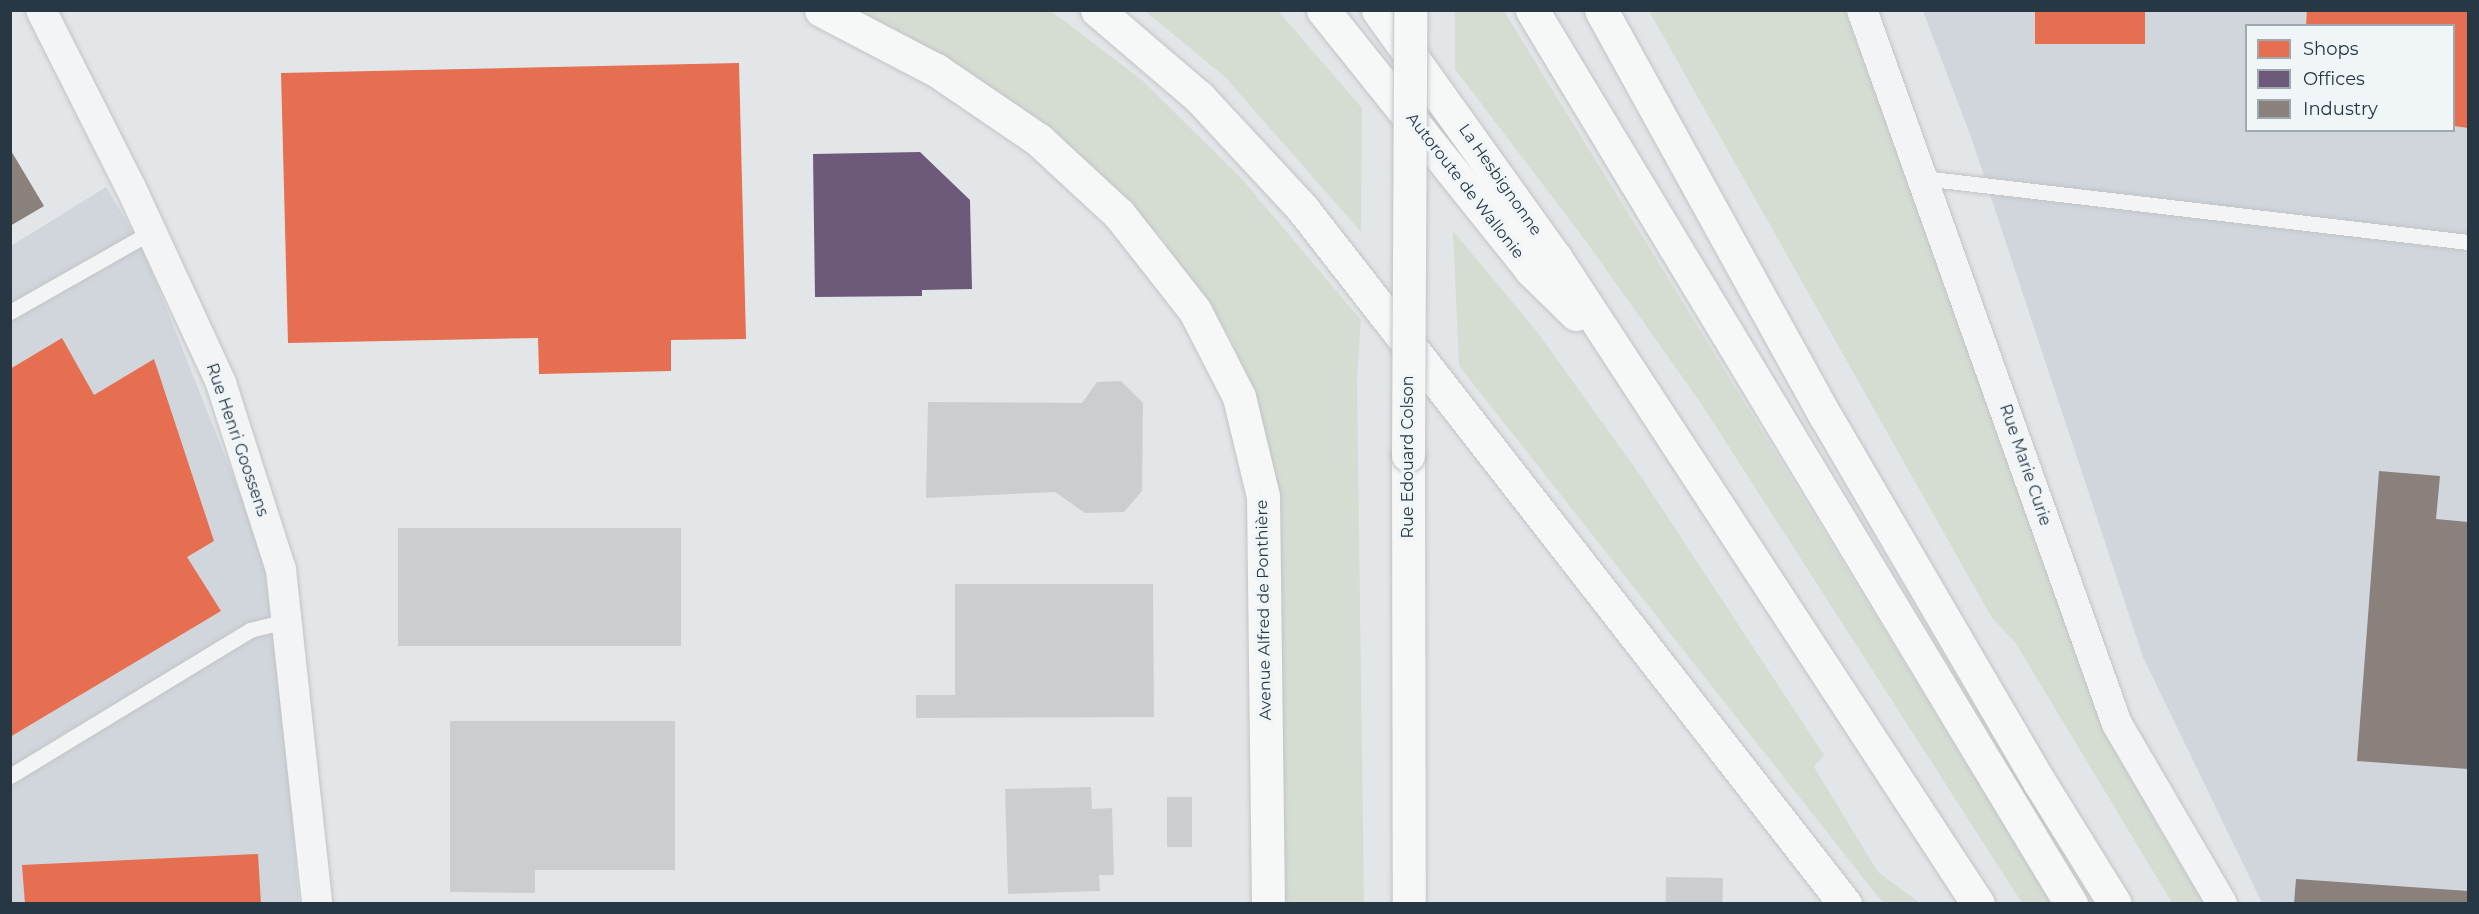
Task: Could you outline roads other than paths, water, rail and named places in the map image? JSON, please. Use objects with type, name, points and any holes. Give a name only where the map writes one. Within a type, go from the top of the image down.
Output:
[{"type":"main road","name":"Avenue Alfred de Ponthière","points":[[821,10],[936,70],[1039,140],[1119,214],[1195,311],[1234,388],[1263,496],[1268,903]]},
{"type":"main road","points":[[1097,10],[1199,97],[1302,208],[1845,903]]},
{"type":"main road","name":"Autoroute de Wallonie","points":[[1323,10],[1531,270],[1615,354]]},
{"type":"main road","name":"La Hesbignonne","points":[[1378,10],[1555,257],[1615,354]]},
{"type":"main road","name":"Rue Edouard Colson","points":[[1409,903],[1410,10]]},
{"type":"main road","points":[[1532,10],[2071,903]]},
{"type":"main road","points":[[1601,10],[1826,417],[2034,773],[2115,903]]},
{"type":"main road","points":[[1615,354],[1978,903]]},
{"type":"street","name":"Rue Henri Goossens","points":[[41,10],[151,232],[220,383],[281,570],[317,903]]},
{"type":"street","name":"Rue Marie Curie","points":[[1862,10],[2117,724],[2222,903]]},
{"type":"lane","points":[[1923,178],[2469,242]]},
{"type":"lane","points":[[10,312],[151,232]]},
{"type":"lane","points":[[10,776],[250,630],[286,621]]}]
